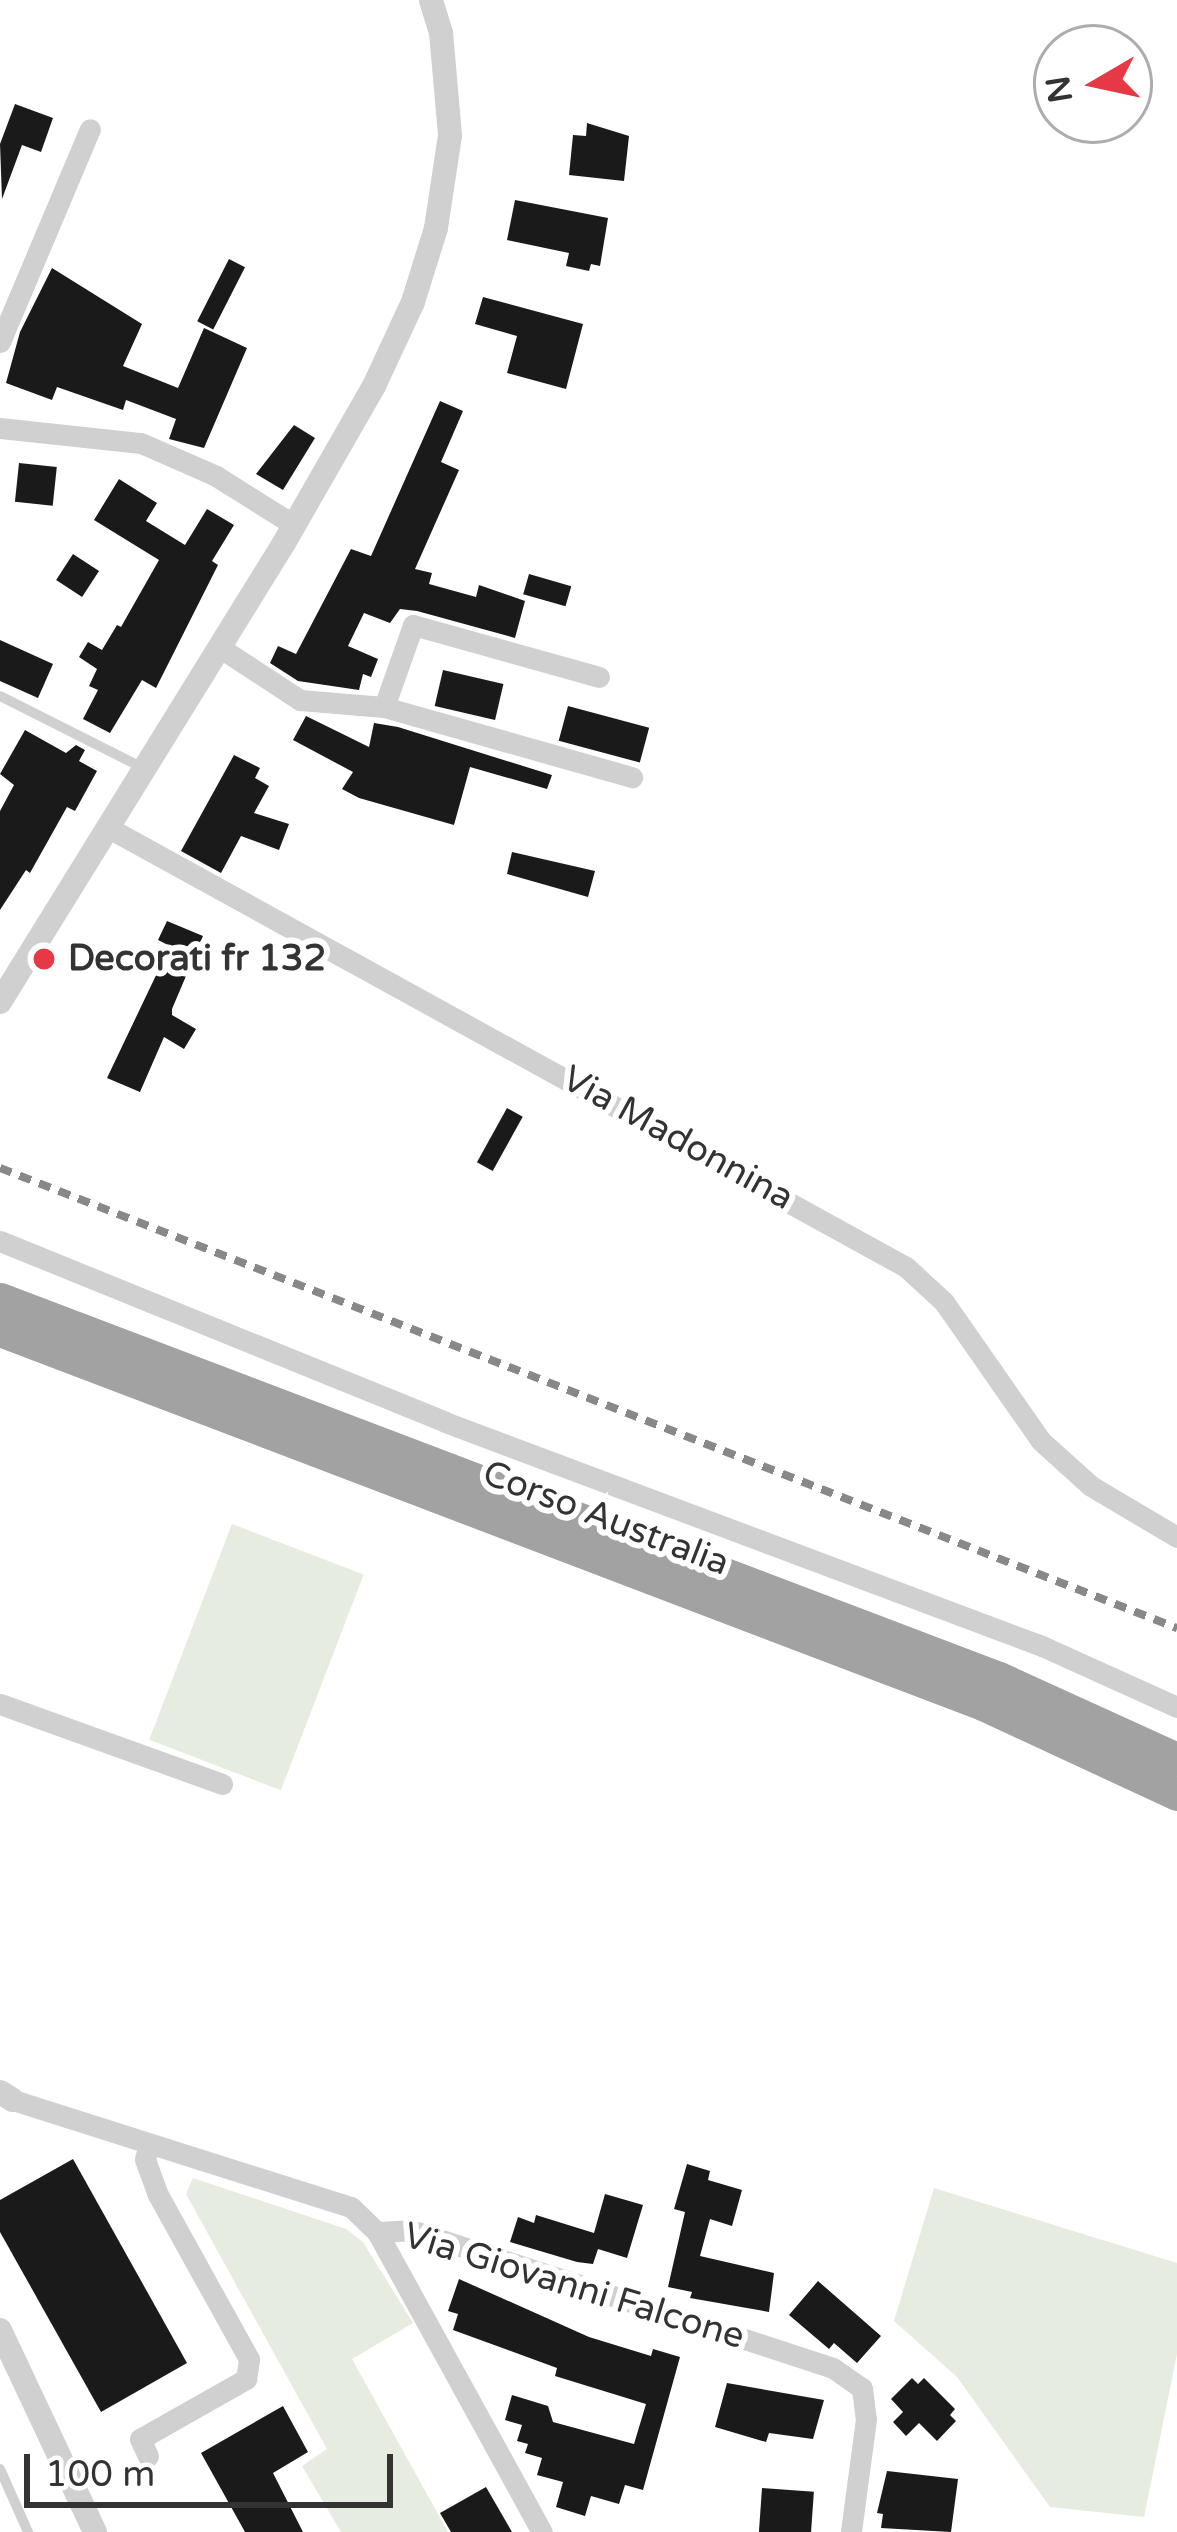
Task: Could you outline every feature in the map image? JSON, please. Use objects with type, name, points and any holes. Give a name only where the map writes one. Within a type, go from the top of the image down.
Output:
[{"type":"highway","name":"Corso Australia","points":[[0,1299],[999,1678],[1177,1760]]},
{"type":"highway","name":"Corso Australia","points":[[0,1330],[983,1704],[1177,1794]]},
{"type":"street","points":[[0,1002],[294,525],[374,386],[413,302],[436,228],[450,135],[441,33],[431,0]]},
{"type":"street","points":[[0,342],[90,129]]},
{"type":"street","points":[[0,428],[141,443],[216,476],[294,525]]},
{"type":"street","points":[[384,707],[413,625],[599,677]]},
{"type":"street","points":[[219,647],[300,700],[384,707],[632,777]]},
{"type":"street","name":"Via Madonnina","points":[[107,827],[906,1267],[944,1302],[1041,1441],[1091,1486],[1177,1537]]},
{"type":"street","points":[[0,1240],[445,1422],[1042,1646],[1177,1706]]},
{"type":"street","points":[[0,1704],[222,1784]]},
{"type":"street","name":"Via Giovanni Falcone","points":[[4,2098],[351,2207],[377,2232],[411,2230],[833,2368],[862,2389],[866,2419],[851,2532]]},
{"type":"street","points":[[148,2456],[140,2439],[246,2379],[249,2360],[158,2195],[145,2159],[149,2144]]},
{"type":"street","points":[[377,2232],[542,2532]]},
{"type":"street","points":[[1,2337],[95,2532]]},
{"type":"lane","points":[[0,696],[143,768]]},
{"type":"lane","points":[[0,2469],[28,2532]]},
{"type":"shaded area","points":[[232,1524],[364,1575],[281,1790],[149,1740]]},
{"type":"shaded area","points":[[193,2178],[346,2229],[363,2242],[413,2323],[352,2359],[448,2532],[341,2532],[302,2466],[327,2449],[186,2194]]},
{"type":"shaded area","points":[[934,2188],[1177,2263],[1177,2354],[1144,2517],[1050,2507],[957,2377],[894,2321]]},
{"type":"building","points":[[15,104],[53,118],[41,152],[22,145],[2,199],[0,144]]},
{"type":"building","points":[[587,123],[629,136],[624,181],[569,175],[573,135],[586,136]]},
{"type":"building","points":[[515,200],[608,218],[600,266],[591,264],[589,271],[566,266],[569,253],[507,240]]},
{"type":"building","points":[[229,259],[245,267],[213,330],[197,321]]},
{"type":"building","points":[[52,268],[142,324],[123,366],[178,388],[204,328],[247,348],[204,448],[169,439],[176,419],[126,400],[123,410],[57,387],[52,400],[6,383],[20,332]]},
{"type":"building","points":[[483,297],[583,324],[566,389],[507,373],[517,336],[475,324]]},
{"type":"building","points":[[440,401],[463,411],[441,462],[459,470],[415,569],[432,573],[429,584],[476,597],[479,585],[525,601],[515,638],[417,611],[400,609],[390,623],[364,613],[348,646],[378,659],[371,677],[363,674],[359,690],[298,681],[270,663],[278,646],[296,654],[351,549],[371,556]]},
{"type":"building","points":[[294,425],[315,438],[283,490],[256,474]]},
{"type":"building","points":[[19,463],[57,467],[53,506],[15,502]]},
{"type":"building","points":[[119,479],[157,503],[146,521],[185,545],[207,509],[234,525],[212,561],[218,565],[156,688],[142,680],[110,733],[83,719],[98,690],[89,686],[97,669],[79,657],[88,642],[102,650],[117,625],[121,627],[159,560],[94,520]]},
{"type":"building","points":[[73,554],[99,571],[82,597],[56,580]]},
{"type":"building","points":[[529,574],[571,586],[566,606],[523,594]]},
{"type":"building","points":[[0,640],[53,664],[38,698],[0,681]]},
{"type":"building","points":[[443,670],[503,684],[495,720],[435,706]]},
{"type":"building","points":[[568,706],[649,728],[640,763],[559,741]]},
{"type":"building","points":[[306,716],[369,747],[374,723],[552,775],[547,789],[470,767],[454,825],[342,789],[353,772],[293,740]]},
{"type":"building","points":[[25,730],[66,753],[76,745],[85,750],[79,761],[97,771],[75,811],[67,807],[30,873],[26,870],[0,910],[0,811],[14,785],[0,774]]},
{"type":"building","points":[[234,755],[260,768],[255,778],[269,786],[254,813],[289,824],[279,850],[241,836],[221,873],[181,851]]},
{"type":"building","points":[[512,852],[595,871],[588,897],[507,874]]},
{"type":"building","points":[[167,921],[203,936],[172,1009],[172,1015],[196,1029],[184,1049],[164,1037],[140,1092],[107,1078],[170,946],[158,940]]},
{"type":"building","points":[[507,1108],[523,1117],[493,1171],[477,1162]]},
{"type":"building","points":[[73,2159],[187,2363],[101,2412],[0,2232],[0,2200]]},
{"type":"building","points":[[687,2164],[710,2171],[708,2180],[742,2190],[732,2226],[710,2219],[700,2256],[774,2273],[769,2312],[690,2298],[692,2292],[668,2287],[685,2212],[674,2209]]},
{"type":"building","points":[[605,2194],[643,2205],[627,2258],[598,2249],[593,2264],[577,2262],[510,2242],[518,2217],[534,2223],[536,2215],[594,2233]]},
{"type":"building","points":[[459,2279],[589,2337],[651,2356],[653,2349],[680,2357],[643,2490],[625,2485],[619,2504],[591,2496],[585,2516],[556,2507],[563,2482],[537,2475],[542,2458],[525,2453],[528,2444],[517,2441],[522,2425],[505,2420],[512,2395],[548,2406],[553,2422],[634,2444],[646,2404],[555,2376],[557,2368],[453,2330],[458,2314],[448,2311]]},
{"type":"building","points":[[818,2281],[881,2336],[857,2363],[834,2343],[829,2349],[789,2315]]},
{"type":"building","points":[[912,2378],[918,2384],[924,2378],[955,2409],[950,2415],[956,2421],[937,2441],[919,2423],[906,2436],[893,2422],[903,2412],[891,2399]]},
{"type":"building","points":[[727,2383],[824,2400],[813,2439],[769,2433],[766,2442],[715,2427]]},
{"type":"building","points":[[283,2406],[308,2452],[273,2473],[303,2532],[245,2532],[201,2453]]},
{"type":"building","points":[[887,2471],[958,2479],[951,2532],[881,2528],[883,2514],[877,2513]]},
{"type":"building","points":[[486,2487],[512,2532],[451,2532],[440,2513]]},
{"type":"building","points":[[762,2488],[814,2492],[811,2532],[759,2532]]},
{"type":"railway","points":[[0,1168],[1177,1628]]},
{"type":"place","name":"Decorati fr 132","points":[[44,959]]}]
